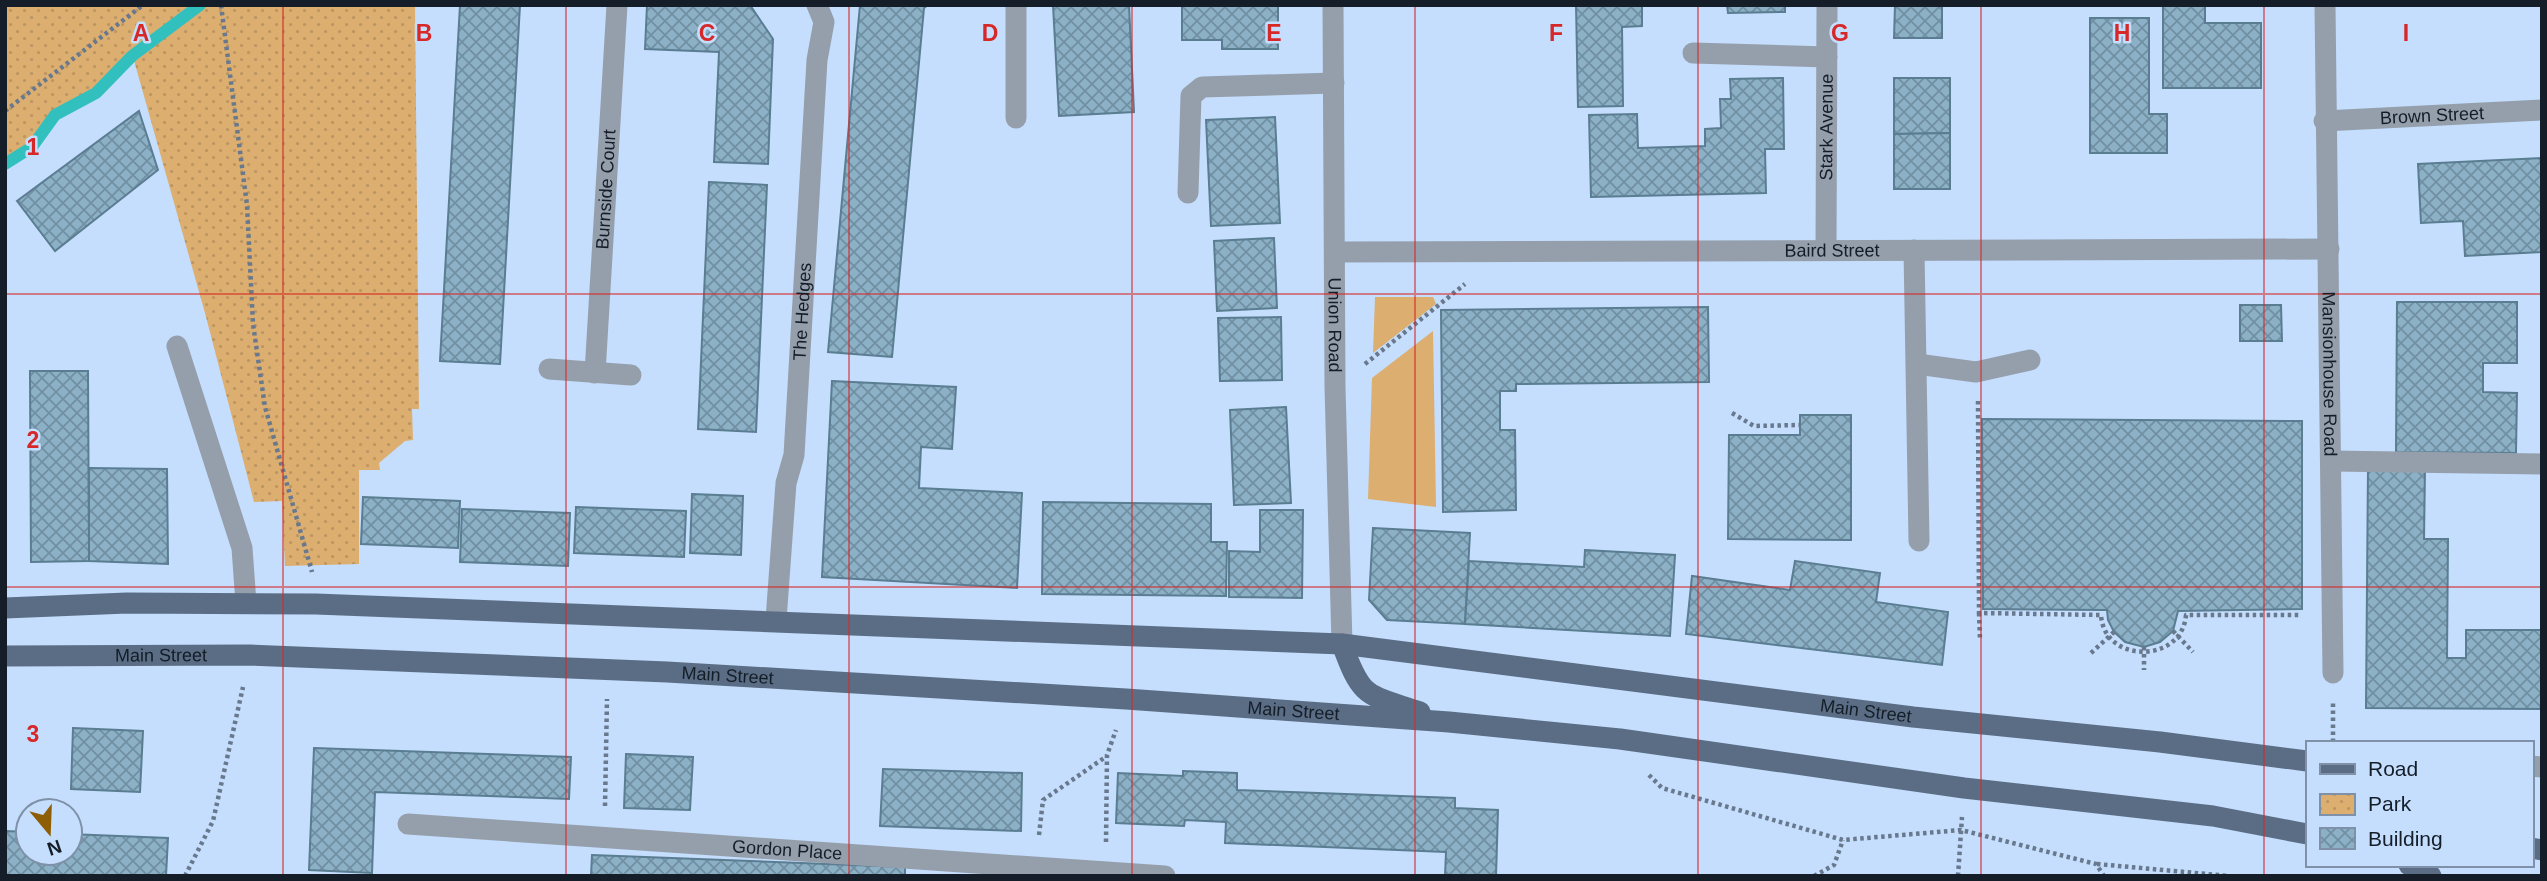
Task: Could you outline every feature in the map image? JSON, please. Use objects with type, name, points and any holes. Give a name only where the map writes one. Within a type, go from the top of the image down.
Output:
[{"type":"main road","name":"Main Street","points":[[5,608],[316,604],[1342,644],[1913,718],[2160,742],[2306,761]]},
{"type":"main road","name":"Main Street","points":[[1342,644],[1352,673],[1366,693],[1449,722]]},
{"type":"main road","name":"Main Street","points":[[5,656],[249,655],[607,670],[1126,699],[1449,722],[1609,737],[1964,788],[2213,816],[2306,834]]},
{"type":"main road","points":[[2413,867],[2431,876]]},
{"type":"street","name":"Burnside Court","points":[[595,373],[617,5]]},
{"type":"street","name":"The Hedges","points":[[776,620],[786,483],[794,455],[817,60],[824,22],[817,5]]},
{"type":"street","points":[[1016,5],[1016,118]]},
{"type":"street","name":"Union Road","points":[[1333,5],[1335,387],[1342,644]]},
{"type":"street","name":"Stark Avenue","points":[[1826,249],[1827,5]]},
{"type":"street","name":"Mansionhouse Road","points":[[2325,5],[2324,121],[2329,249],[2333,673]]},
{"type":"street","points":[[1693,54],[1827,57]]},
{"type":"street","points":[[1188,194],[1191,96],[1202,87],[1334,83]]},
{"type":"street","name":"Brown Street","points":[[2324,121],[2542,110]]},
{"type":"street","name":"Baird Street","points":[[1335,252],[2329,249]]},
{"type":"street","points":[[1914,250],[1919,541]]},
{"type":"street","points":[[177,346],[242,548],[246,603]]},
{"type":"street","points":[[1917,364],[1976,372],[2031,360]]},
{"type":"street","points":[[549,369],[631,375]]},
{"type":"street","points":[[2331,461],[2542,464]]},
{"type":"street","name":"Gordon Place","points":[[408,824],[1165,876]]},
{"type":"path","points":[[5,111],[143,5]]},
{"type":"path","points":[[221,6],[247,205],[253,324],[265,407],[311,565],[316,604]]},
{"type":"path","points":[[1335,387],[1466,284]]},
{"type":"path","points":[[1978,405],[1980,640]]},
{"type":"path","points":[[1732,413],[1754,426],[1800,425]]},
{"type":"path","points":[[1979,613],[2101,615],[2109,637],[2123,649],[2143,654],[2164,649],[2179,637],[2186,615],[2306,615]]},
{"type":"path","points":[[2173,631],[2193,652]]},
{"type":"path","points":[[2091,653],[2114,632]]},
{"type":"path","points":[[2144,646],[2144,670]]},
{"type":"path","points":[[185,876],[213,821],[234,737],[249,655]]},
{"type":"path","points":[[604,839],[607,670]]},
{"type":"path","points":[[2333,673],[2333,741]]},
{"type":"path","points":[[1105,872],[1107,755],[1126,699]]},
{"type":"path","points":[[1609,737],[1662,788],[1843,840],[1961,830],[2096,864],[2229,876]]},
{"type":"path","points":[[1035,867],[1042,800],[1107,755]]},
{"type":"path","points":[[1958,876],[1964,788]]},
{"type":"path","points":[[1814,876],[1833,865],[1843,840]]},
{"type":"path","points":[[2096,864],[2104,876]]},
{"type":"green space","points":[[5,5],[415,5],[419,409],[412,409],[413,440],[405,441],[379,463],[380,470],[359,470],[359,564],[285,566],[282,501],[254,502],[205,313],[133,57],[96,93],[55,115],[32,147],[5,164]]},
{"type":"green space","points":[[1375,297],[1433,297],[1436,304],[1373,353]]},
{"type":"green space","points":[[1433,331],[1436,507],[1368,499],[1372,378]]},
{"type":"building","points":[[460,5],[520,5],[500,364],[440,361]]},
{"type":"building","points":[[647,5],[750,5],[773,39],[768,164],[714,162],[719,52],[645,49]]},
{"type":"building","points":[[860,5],[928,5],[924,8],[892,357],[828,352]]},
{"type":"building","points":[[1053,5],[1129,5],[1134,112],[1059,116]]},
{"type":"building","points":[[1182,5],[1278,5],[1278,49],[1222,49],[1222,40],[1182,40]]},
{"type":"building","points":[[1576,5],[1642,5],[1642,26],[1622,27],[1623,106],[1578,107]]},
{"type":"building","points":[[1727,5],[1785,5],[1785,12],[1728,13]]},
{"type":"building","points":[[1895,5],[1942,5],[1942,38],[1894,38]]},
{"type":"building","points":[[2163,5],[2205,5],[2205,23],[2261,23],[2261,88],[2163,88]]},
{"type":"building","points":[[2090,18],[2149,18],[2149,114],[2167,114],[2167,153],[2090,153]]},
{"type":"building","points":[[1783,78],[1784,149],[1765,149],[1766,193],[1591,197],[1589,115],[1637,114],[1638,148],[1705,146],[1705,129],[1721,128],[1720,99],[1731,99],[1730,79]]},
{"type":"building","points":[[1894,78],[1950,78],[1950,133],[1894,134]]},
{"type":"building","points":[[139,111],[158,170],[55,251],[17,201]]},
{"type":"building","points":[[1275,117],[1280,223],[1211,226],[1206,120]]},
{"type":"building","points":[[1950,133],[1950,189],[1894,189],[1894,134]]},
{"type":"building","points":[[2542,158],[2542,252],[2465,256],[2463,221],[2421,223],[2418,164]]},
{"type":"building","points":[[709,182],[767,185],[756,432],[698,429]]},
{"type":"building","points":[[1274,238],[1277,308],[1217,311],[1214,241]]},
{"type":"building","points":[[2397,302],[2517,302],[2517,363],[2483,363],[2483,392],[2517,393],[2516,453],[2396,452]]},
{"type":"building","points":[[2240,305],[2281,305],[2282,341],[2240,341]]},
{"type":"building","points":[[1708,307],[1709,382],[1516,384],[1516,391],[1500,391],[1500,430],[1515,430],[1516,510],[1443,512],[1441,310]]},
{"type":"building","points":[[1281,317],[1282,380],[1220,381],[1218,318]]},
{"type":"building","points":[[30,371],[88,371],[89,561],[31,562]]},
{"type":"building","points":[[832,381],[956,387],[952,449],[921,447],[919,488],[1022,493],[1017,588],[822,577]]},
{"type":"building","points":[[1286,407],[1291,503],[1234,505],[1230,410]]},
{"type":"building","points":[[1800,415],[1851,415],[1851,540],[1728,539],[1729,435],[1800,435]]},
{"type":"building","points":[[1982,419],[2302,421],[2302,609],[2178,611],[2173,631],[2160,642],[2144,647],[2125,642],[2114,632],[2107,610],[1983,609]]},
{"type":"building","points":[[2368,467],[2425,468],[2424,539],[2448,539],[2447,658],[2466,658],[2466,630],[2542,630],[2542,709],[2366,708]]},
{"type":"building","points":[[89,468],[167,469],[168,564],[89,561]]},
{"type":"building","points":[[692,494],[743,496],[741,555],[690,553]]},
{"type":"building","points":[[363,497],[460,501],[458,548],[361,544]]},
{"type":"building","points":[[1043,502],[1211,504],[1211,542],[1227,542],[1226,596],[1042,594]]},
{"type":"building","points":[[576,507],[686,511],[684,557],[574,553]]},
{"type":"building","points":[[462,509],[570,513],[568,566],[460,562]]},
{"type":"building","points":[[1260,510],[1303,510],[1302,598],[1229,597],[1229,551],[1260,552]]},
{"type":"building","points":[[1373,528],[1470,533],[1465,624],[1387,620],[1369,600]]},
{"type":"building","points":[[1585,550],[1675,555],[1670,636],[1465,624],[1469,561],[1584,567]]},
{"type":"building","points":[[1795,561],[1880,573],[1876,602],[1948,612],[1942,665],[1686,634],[1692,576],[1790,590]]},
{"type":"building","points":[[73,728],[143,731],[140,792],[71,789]]},
{"type":"building","points":[[314,748],[571,757],[569,799],[375,792],[372,873],[309,870]]},
{"type":"building","points":[[626,754],[693,757],[690,810],[624,808]]},
{"type":"building","points":[[883,769],[1022,773],[1021,831],[880,826]]},
{"type":"building","points":[[1183,771],[1237,773],[1237,790],[1455,798],[1455,808],[1498,810],[1496,876],[1445,876],[1446,852],[1225,843],[1226,822],[1185,820],[1184,826],[1116,823],[1118,773],[1183,776]]},
{"type":"building","points":[[5,831],[14,831],[14,867],[84,867],[84,835],[168,838],[166,876],[5,876]]},
{"type":"building","points":[[592,855],[905,867],[905,876],[591,876]]},
{"type":"waterway","points":[[5,164],[32,147],[55,115],[96,93],[132,56],[200,5]]}]
